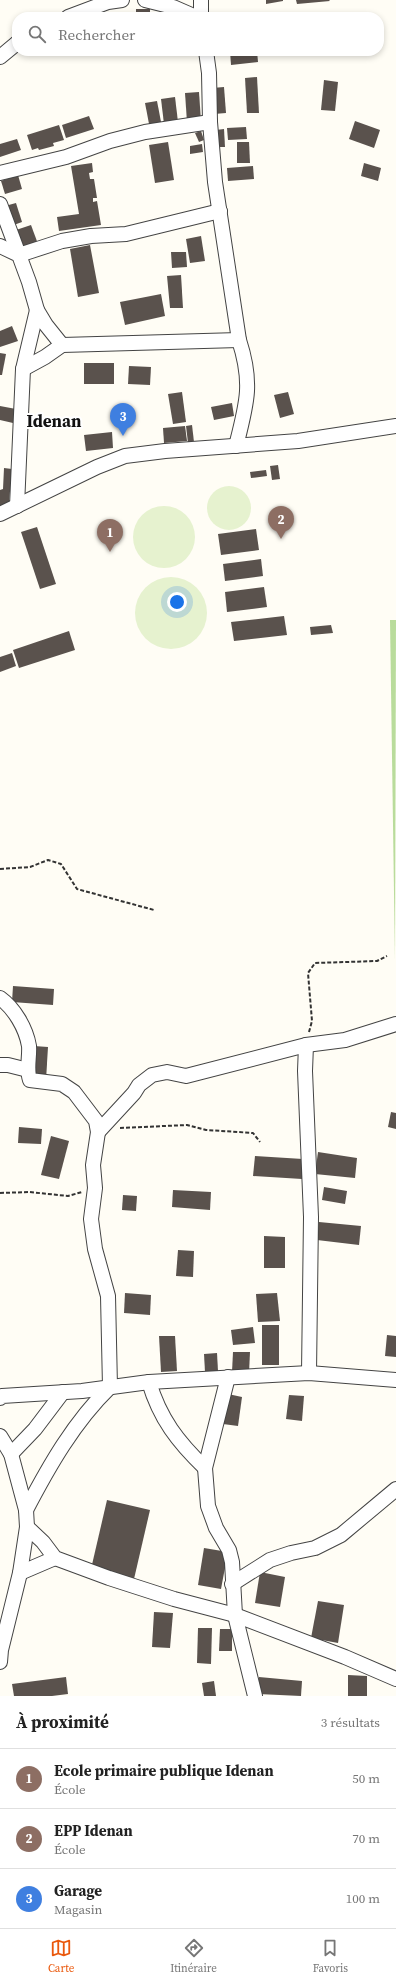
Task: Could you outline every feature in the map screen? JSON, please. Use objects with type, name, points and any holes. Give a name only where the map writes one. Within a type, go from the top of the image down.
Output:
[{"type":"street","points":[[81,12],[108,2],[122,0]]},
{"type":"street","points":[[145,0],[173,6],[186,12]]},
{"type":"street","points":[[201,0],[201,12]]},
{"type":"street","points":[[0,57],[12,47]]},
{"type":"street","points":[[207,56],[209,73],[210,122],[220,212],[239,340],[246,363],[248,389],[245,412],[236,446]]},
{"type":"street","points":[[0,173],[66,157],[110,141],[145,132],[210,122]]},
{"type":"street","points":[[0,204],[30,282],[37,310],[46,325],[62,344]]},
{"type":"street","points":[[0,246],[19,255],[62,241],[91,236],[126,234],[220,212]]},
{"type":"street","points":[[17,506],[23,369],[37,310]]},
{"type":"street","points":[[23,369],[45,357],[62,344],[239,340]]},
{"type":"street","points":[[0,514],[98,467],[125,456],[165,451],[298,442],[396,426]]},
{"type":"street","points":[[0,998],[13,1010],[29,1044],[28,1070],[30,1080],[62,1084],[74,1092],[102,1127]]},
{"type":"street","points":[[26,1510],[47,1470],[68,1438],[91,1406],[110,1387],[108,1296],[92,1233],[91,1219],[95,1188],[93,1165],[102,1127],[134,1093],[139,1084],[152,1075],[167,1072],[186,1076],[306,1045],[345,1040],[396,1024]]},
{"type":"street","points":[[306,1045],[304,1072],[311,1217],[309,1373]]},
{"type":"street","points":[[0,1066],[8,1065],[28,1070]]},
{"type":"street","points":[[0,1398],[2,1396],[82,1392],[149,1382],[309,1373],[396,1380]]},
{"type":"street","points":[[228,1377],[206,1468],[208,1506],[216,1528],[229,1550],[232,1562],[232,1584],[235,1615],[255,1696]]},
{"type":"street","points":[[149,1382],[153,1396],[171,1432],[206,1468]]},
{"type":"street","points":[[11,1454],[35,1429],[63,1392]]},
{"type":"street","points":[[0,1436],[11,1454],[26,1510],[27,1527],[20,1573],[1,1650],[0,1662]]},
{"type":"street","points":[[232,1584],[270,1560],[291,1553],[315,1548],[342,1535],[396,1489]]},
{"type":"street","points":[[27,1527],[43,1542],[56,1558],[160,1595],[235,1615],[345,1657],[396,1679]]},
{"type":"street","points":[[20,1573],[56,1558]]},
{"type":"path","points":[[0,869],[30,867],[48,860],[61,864],[77,889],[154,910]]},
{"type":"path","points":[[306,1045],[312,1020],[308,973],[315,963],[377,961],[387,956]]},
{"type":"path","points":[[102,1127],[121,1128],[167,1124],[187,1125],[206,1130],[253,1132],[260,1142]]},
{"type":"path","points":[[0,1193],[29,1192],[68,1196],[95,1188]]},
{"type":"green space","points":[[225,486],[233,486],[245,492],[251,504],[251,512],[245,524],[233,530],[225,530],[213,524],[207,512],[207,504],[213,492]]},
{"type":"green space","points":[[164,506],[181,511],[186,515],[190,520],[195,537],[190,554],[186,559],[181,563],[164,568],[147,563],[142,559],[138,554],[133,537],[138,520],[142,515],[147,511]]},
{"type":"green space","points":[[164,577],[178,577],[185,579],[197,587],[205,599],[207,613],[205,627],[197,639],[185,647],[178,649],[164,649],[157,647],[145,639],[137,627],[135,620],[135,606],[137,599],[145,587],[157,579]]},
{"type":"green space","points":[[390,620],[396,620],[395,960]]},
{"type":"building","points":[[266,0],[283,0],[283,1],[266,4]]},
{"type":"building","points":[[296,0],[329,0],[330,1],[297,4]]},
{"type":"building","points":[[136,9],[150,9],[150,12],[136,12]]},
{"type":"building","points":[[230,56],[257,56],[258,62],[231,65]]},
{"type":"building","points":[[257,77],[259,113],[247,113],[245,78]]},
{"type":"building","points":[[324,80],[338,82],[335,111],[321,110]]},
{"type":"building","points":[[224,87],[226,113],[214,114],[212,88]]},
{"type":"building","points":[[199,92],[201,121],[187,122],[185,93]]},
{"type":"building","points":[[175,97],[178,122],[164,124],[161,99]]},
{"type":"building","points":[[157,101],[162,127],[150,129],[145,103]]},
{"type":"building","points":[[89,116],[94,129],[66,138],[62,125]]},
{"type":"building","points":[[355,121],[380,130],[374,148],[349,139]]},
{"type":"building","points":[[59,125],[64,140],[53,143],[54,146],[39,150],[38,148],[32,150],[27,135]]},
{"type":"building","points":[[246,127],[247,139],[228,140],[227,128]]},
{"type":"building","points":[[224,129],[225,147],[217,147],[216,130]]},
{"type":"building","points":[[201,131],[204,140],[199,142],[195,133]]},
{"type":"building","points":[[17,139],[21,150],[0,157],[0,144]]},
{"type":"building","points":[[168,142],[174,180],[155,183],[149,145]]},
{"type":"building","points":[[237,142],[249,142],[250,163],[237,163]]},
{"type":"building","points":[[202,144],[203,152],[190,154],[190,146]]},
{"type":"building","points":[[92,163],[93,172],[89,173],[90,179],[94,179],[97,198],[93,198],[93,202],[97,201],[101,225],[59,231],[57,217],[79,214],[71,166]]},
{"type":"building","points":[[364,163],[381,168],[378,181],[361,176]]},
{"type":"building","points":[[253,166],[254,179],[228,181],[227,168]]},
{"type":"building","points":[[18,175],[22,189],[5,194],[1,181]]},
{"type":"building","points":[[16,203],[22,222],[11,226],[5,206]]},
{"type":"building","points":[[31,225],[38,244],[23,249],[16,230]]},
{"type":"building","points":[[201,236],[205,261],[190,263],[186,239]]},
{"type":"building","points":[[90,245],[99,293],[78,297],[70,249]]},
{"type":"building","points":[[171,252],[186,252],[187,267],[172,268]]},
{"type":"building","points":[[181,275],[183,308],[170,308],[167,276]]},
{"type":"building","points":[[161,294],[165,316],[125,325],[120,302]]},
{"type":"building","points":[[12,326],[18,341],[0,347],[0,331]]},
{"type":"building","points":[[0,353],[6,354],[2,375],[0,375]]},
{"type":"building","points":[[84,363],[114,363],[114,384],[84,384]]},
{"type":"building","points":[[129,366],[151,367],[150,385],[128,384]]},
{"type":"building","points":[[182,392],[186,422],[173,424],[168,394]]},
{"type":"building","points":[[288,392],[294,414],[280,418],[274,395]]},
{"type":"building","points":[[232,403],[234,416],[214,420],[211,407]]},
{"type":"building","points":[[0,406],[16,409],[13,423],[0,420]]},
{"type":"building","points":[[192,425],[194,442],[188,443],[186,426]]},
{"type":"building","points":[[185,426],[187,441],[164,443],[163,428]]},
{"type":"building","points":[[112,432],[113,448],[86,451],[84,435]]},
{"type":"building","points":[[278,465],[280,479],[272,480],[270,466]]},
{"type":"building","points":[[4,468],[12,469],[9,502],[0,506],[0,490],[3,489]]},
{"type":"building","points":[[266,470],[267,476],[251,478],[250,472]]},
{"type":"building","points":[[37,527],[56,584],[40,589],[21,532]]},
{"type":"building","points":[[256,529],[259,550],[221,555],[218,534]]},
{"type":"building","points":[[261,559],[263,576],[225,581],[223,564]]},
{"type":"building","points":[[264,587],[267,607],[227,612],[225,592]]},
{"type":"building","points":[[284,616],[287,635],[234,641],[231,622]]},
{"type":"building","points":[[331,625],[333,633],[311,635],[310,627]]},
{"type":"building","points":[[69,631],[75,650],[19,668],[13,650]]},
{"type":"building","points":[[12,653],[16,666],[0,672],[0,657]]},
{"type":"building","points":[[13,986],[54,989],[53,1005],[12,1002]]},
{"type":"building","points":[[34,1046],[48,1047],[46,1080],[32,1079]]},
{"type":"building","points":[[391,1112],[396,1113],[396,1129],[388,1127]]},
{"type":"building","points":[[19,1127],[42,1129],[41,1144],[18,1143]]},
{"type":"building","points":[[51,1136],[69,1141],[59,1179],[41,1175]]},
{"type":"building","points":[[318,1152],[357,1158],[355,1178],[315,1174]]},
{"type":"building","points":[[255,1156],[303,1159],[302,1179],[253,1176]]},
{"type":"building","points":[[324,1187],[347,1191],[345,1204],[322,1200]]},
{"type":"building","points":[[173,1190],[211,1192],[210,1210],[172,1207]]},
{"type":"building","points":[[123,1195],[137,1196],[136,1211],[122,1210]]},
{"type":"building","points":[[319,1222],[361,1226],[359,1245],[317,1240]]},
{"type":"building","points":[[264,1236],[285,1237],[285,1268],[264,1268]]},
{"type":"building","points":[[178,1250],[194,1251],[193,1277],[176,1276]]},
{"type":"building","points":[[125,1293],[151,1295],[150,1315],[124,1313]]},
{"type":"building","points":[[277,1293],[280,1321],[258,1322],[256,1294]]},
{"type":"building","points":[[262,1325],[279,1325],[279,1365],[262,1365]]},
{"type":"building","points":[[253,1327],[255,1343],[233,1345],[231,1330]]},
{"type":"building","points":[[387,1335],[396,1336],[396,1357],[385,1356]]},
{"type":"building","points":[[159,1336],[175,1336],[177,1371],[161,1372]]},
{"type":"building","points":[[233,1352],[250,1352],[249,1373],[232,1372]]},
{"type":"building","points":[[217,1353],[218,1371],[205,1372],[204,1354]]},
{"type":"building","points":[[228,1394],[242,1397],[238,1426],[223,1424]]},
{"type":"building","points":[[289,1395],[304,1396],[302,1421],[286,1419]]},
{"type":"building","points":[[107,1500],[150,1510],[134,1579],[91,1569]]},
{"type":"building","points":[[204,1548],[228,1552],[221,1589],[198,1585]]},
{"type":"building","points":[[260,1572],[285,1577],[280,1607],[255,1603]]},
{"type":"building","points":[[318,1601],[344,1605],[338,1643],[311,1638]]},
{"type":"building","points":[[154,1612],[173,1613],[170,1648],[152,1647]]},
{"type":"building","points":[[198,1628],[212,1628],[211,1664],[197,1663]]},
{"type":"building","points":[[220,1629],[232,1629],[232,1651],[219,1651]]},
{"type":"building","points":[[348,1675],[367,1676],[367,1696],[348,1696]]},
{"type":"building","points":[[66,1677],[68,1694],[52,1696],[14,1696],[12,1684]]},
{"type":"building","points":[[259,1677],[302,1681],[301,1696],[258,1694]]},
{"type":"building","points":[[214,1681],[216,1696],[204,1696],[202,1683]]},
{"type":"place","name":"Garage","points":[[123,436]]},
{"type":"place","name":"EPP Idenan","points":[[281,539]]},
{"type":"place","name":"Ecole primaire publique Idenan","points":[[110,552]]},
{"type":"district","name":"Idenan","points":[[54,421]]}]
